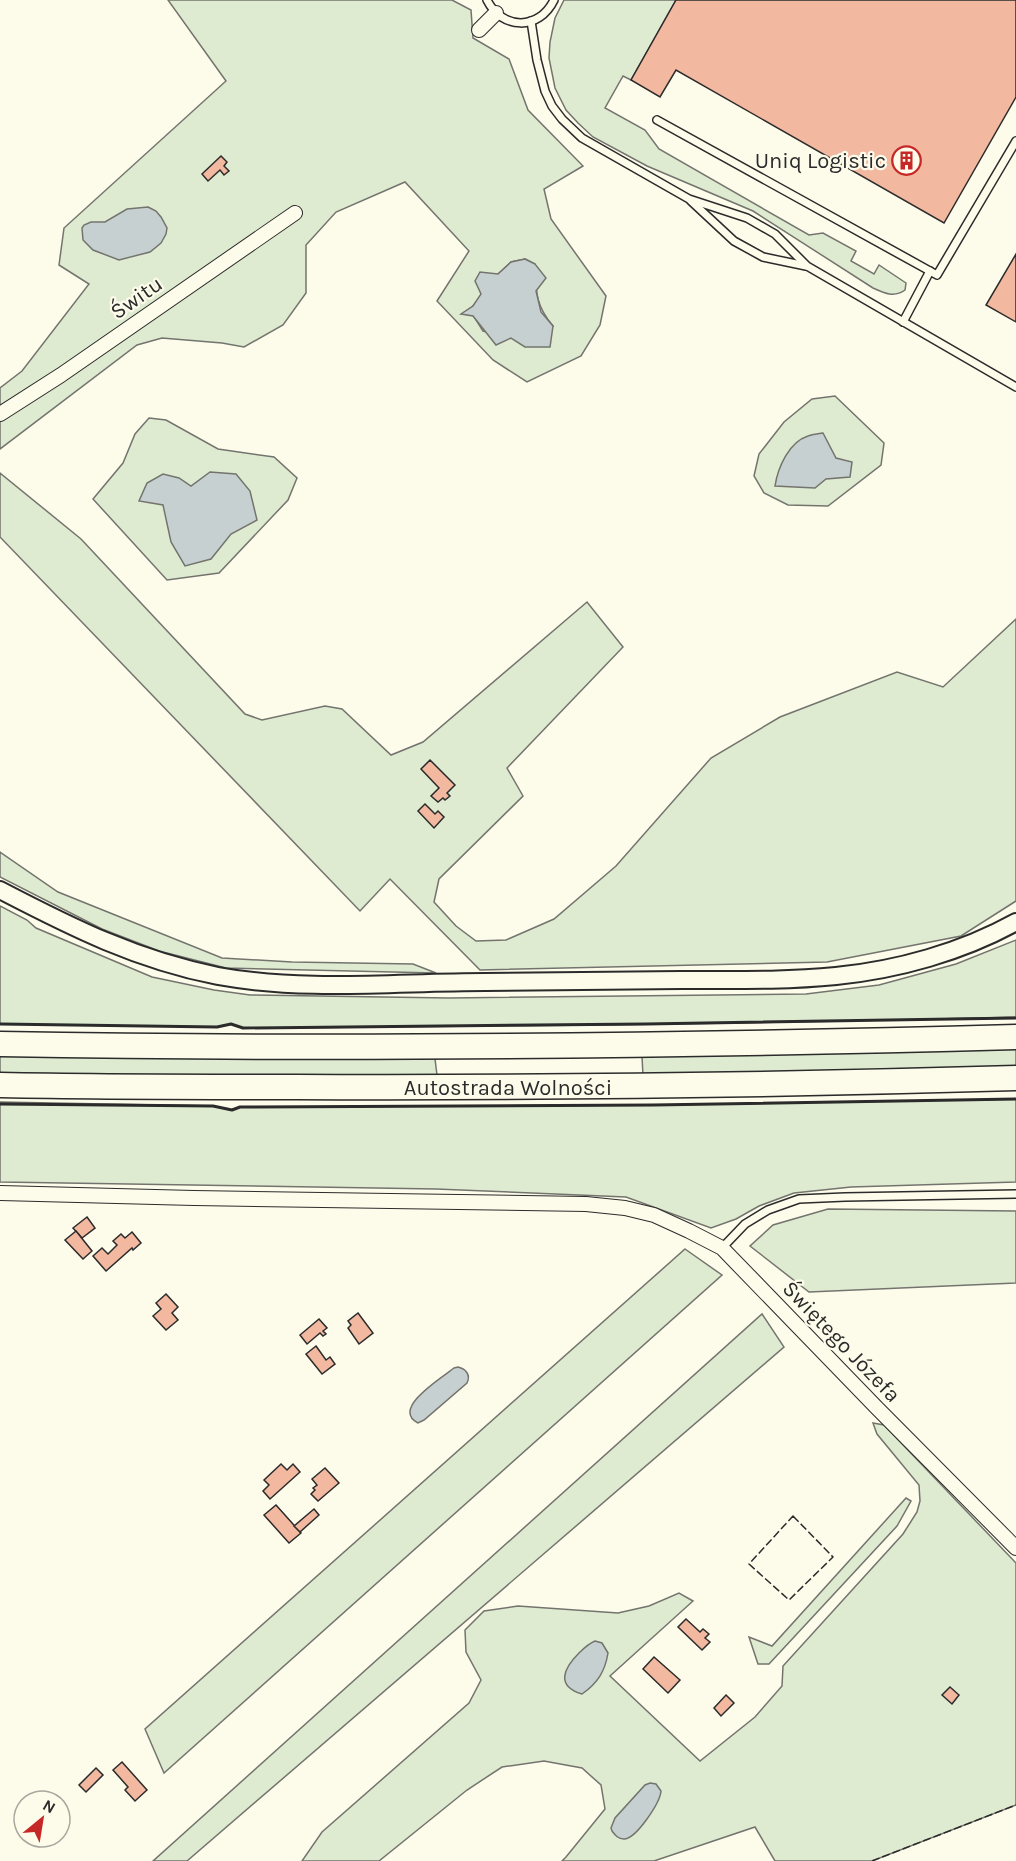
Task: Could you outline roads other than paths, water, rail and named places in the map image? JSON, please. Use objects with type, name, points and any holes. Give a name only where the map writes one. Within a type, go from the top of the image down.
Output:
[{"type":"highway","name":"Autostrada Wolności","points":[[0,1044],[483,1047],[1016,1037]]},
{"type":"highway","name":"Autostrada Wolności","points":[[0,1085],[589,1087],[1016,1078]]},
{"type":"street","points":[[479,30],[496,13]]},
{"type":"street","name":"Świtu","points":[[0,414],[61,375],[295,213]]},
{"type":"street","points":[[0,890],[92,937],[148,958],[221,976],[310,985],[781,980],[837,976],[891,967],[939,954],[986,937],[1016,922]]},
{"type":"street","name":"Świętego Józefa","points":[[0,1193],[574,1203],[654,1215],[722,1248],[1016,1548]]},
{"type":"lane","points":[[487,0],[496,13],[509,21],[524,23],[544,14],[554,0]]},
{"type":"lane","points":[[531,21],[545,91],[552,106],[582,138],[689,199],[747,218],[775,234],[807,266],[1016,387]]},
{"type":"lane","points":[[657,120],[937,275],[1016,141]]},
{"type":"lane","points":[[689,199],[735,241],[764,257],[807,266]]},
{"type":"lane","points":[[903,322],[930,271]]},
{"type":"lane","points":[[722,1248],[745,1224],[768,1209],[799,1200],[834,1197],[1016,1194]]},
{"type":"place","name":"Uniq Logistic","points":[[907,160]]}]
